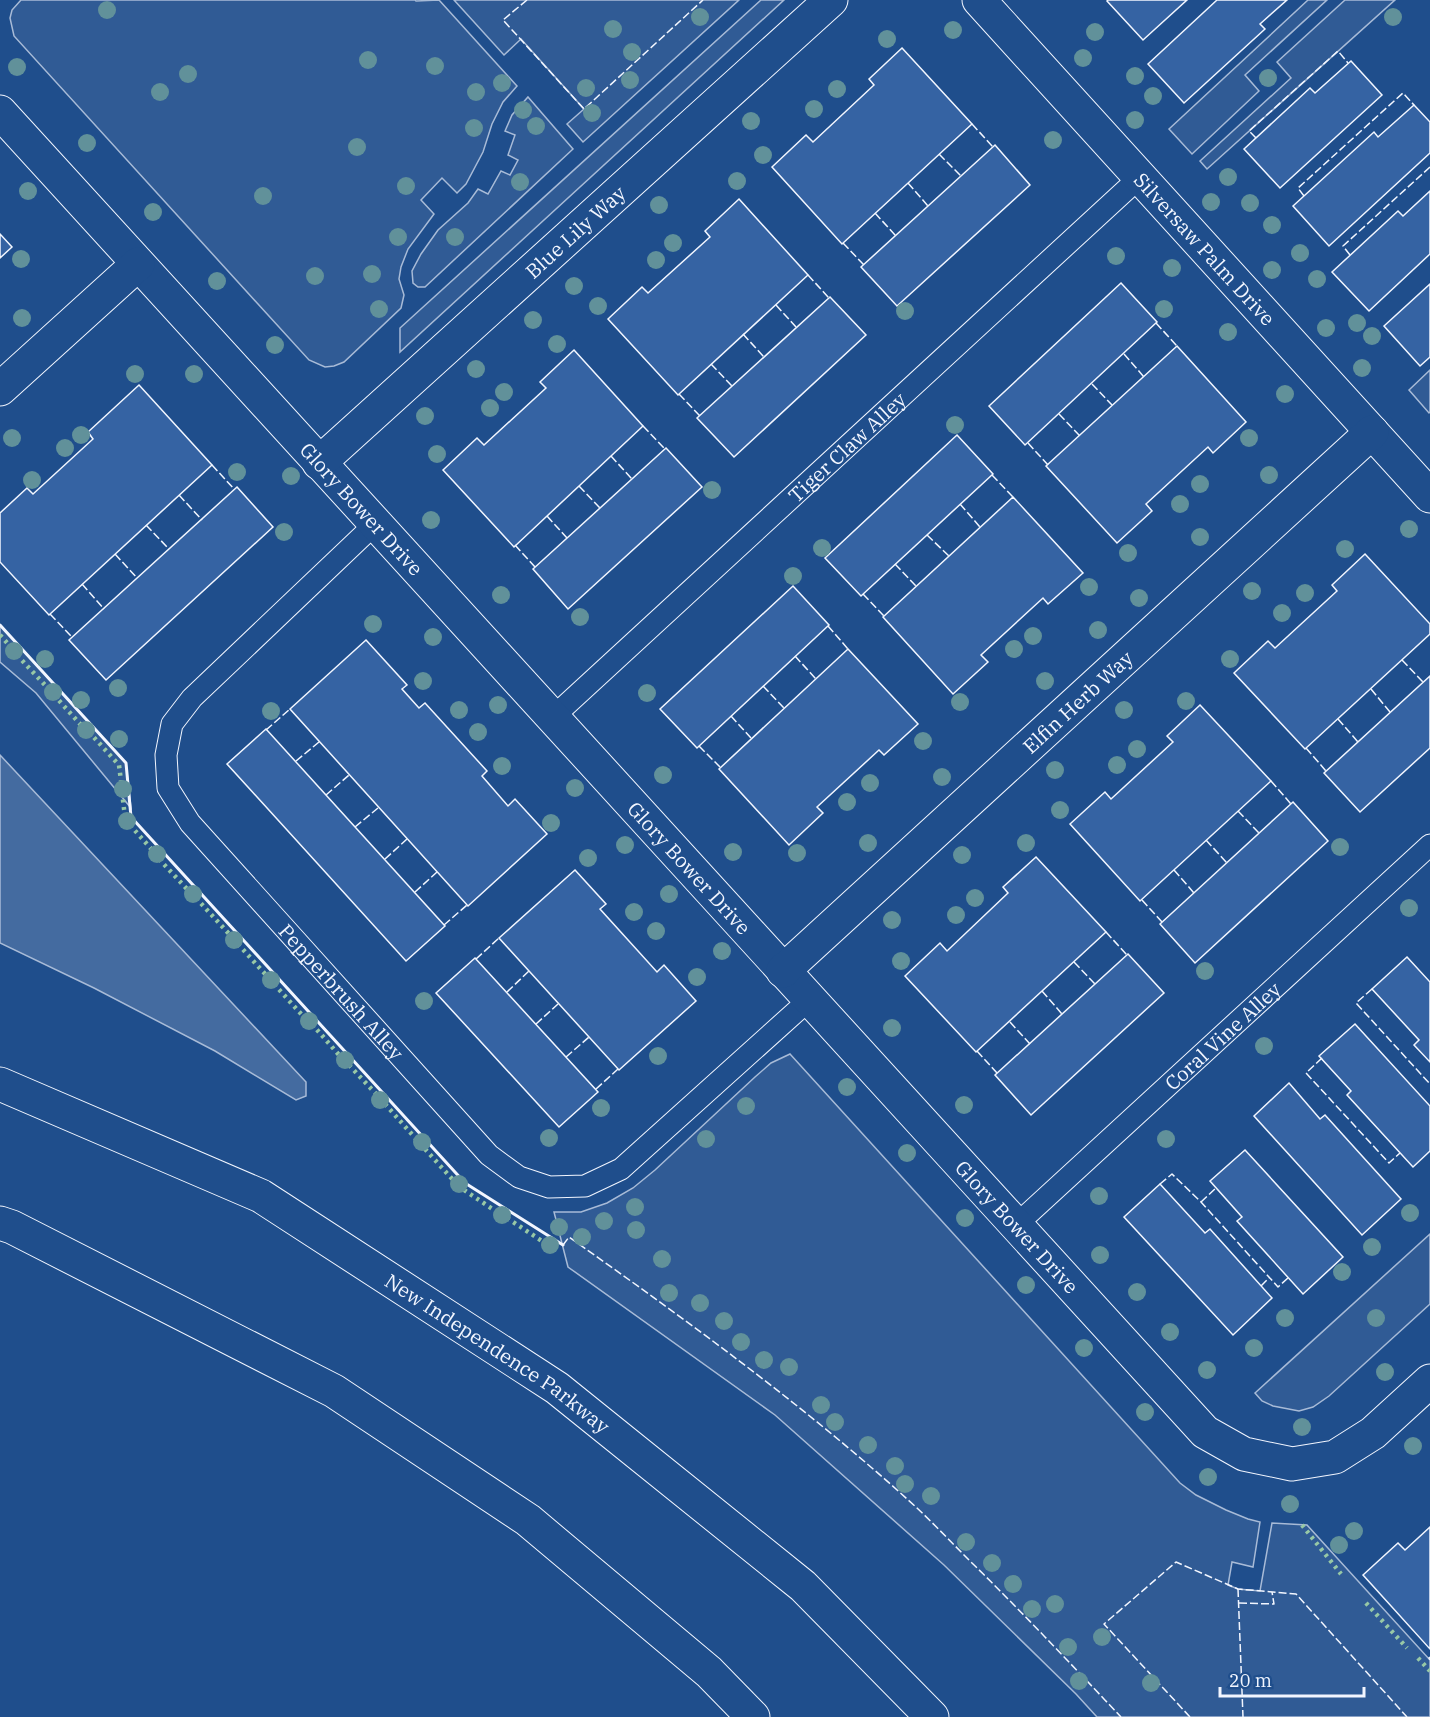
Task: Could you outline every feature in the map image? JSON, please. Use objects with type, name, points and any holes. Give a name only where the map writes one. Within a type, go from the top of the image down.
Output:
[{"type":"street","name":"Blue Lily Way","points":[[319,463],[831,0]]},
{"type":"street","name":"Silversaw Palm Drive","points":[[979,0],[1430,496]]},
{"type":"street","name":"Glory Bower Drive","points":[[0,112],[1205,1432],[1244,1454],[1292,1464],[1335,1457],[1373,1433],[1430,1381]]},
{"type":"street","points":[[0,389],[138,264]]},
{"type":"street","name":"Elfin Herb Way","points":[[783,970],[1372,432]]},
{"type":"street","name":"New Independence Parkway","points":[[0,1084],[261,1197],[557,1388],[803,1586],[932,1717]]},
{"type":"street","points":[[0,1223],[334,1391],[528,1520],[709,1672],[753,1717]]},
{"type":"lane","name":"Tiger Claw Alley","points":[[553,717],[1140,177]]},
{"type":"lane","name":"Pepperbrush Alley","points":[[375,524],[192,698],[172,724],[166,755],[168,788],[190,823],[489,1155],[519,1177],[549,1187],[585,1186],[621,1169],[810,999]]},
{"type":"lane","name":"Coral Vine Alley","points":[[1016,1225],[1430,845]]},
{"type":"shaded area","points":[[21,0],[439,0],[517,86],[503,102],[492,124],[483,152],[466,184],[457,193],[442,178],[421,200],[434,214],[408,249],[401,267],[399,279],[404,295],[401,308],[344,362],[325,367],[309,360],[14,36],[10,18],[12,10]]},
{"type":"shaded area","points":[[454,0],[739,0],[583,142],[567,124],[584,109],[521,39],[504,55]]},
{"type":"shaded area","points":[[761,0],[784,0],[400,352],[400,328]]},
{"type":"shaded area","points":[[1308,0],[1327,0],[1245,75],[1259,91],[1192,154],[1169,129]]},
{"type":"shaded area","points":[[1345,0],[1395,0],[1207,169],[1200,161],[1291,78],[1277,62]]},
{"type":"shaded area","points":[[528,97],[573,149],[425,287],[418,287],[413,283],[412,271],[438,230],[468,203],[478,189],[488,194],[501,171],[510,175],[518,160],[508,155],[515,135],[505,131],[512,115]]},
{"type":"shaded area","points":[[1430,370],[1430,412],[1429,413],[1409,390]]},
{"type":"shaded area","points":[[0,625],[126,763],[131,808],[36,693],[0,662]]},
{"type":"shaded area","points":[[0,755],[306,1082],[306,1096],[296,1100],[215,1051],[94,988],[0,943]]},
{"type":"shaded area","points":[[790,1054],[1180,1483],[1196,1495],[1226,1510],[1260,1522],[1253,1567],[1232,1562],[1228,1585],[1238,1589],[1260,1591],[1272,1523],[1307,1525],[1430,1660],[1430,1717],[1097,1717],[944,1565],[775,1415],[568,1267],[554,1212],[581,1212],[607,1203],[633,1188],[771,1063]]},
{"type":"shaded area","points":[[1430,1234],[1430,1304],[1329,1396],[1313,1407],[1299,1411],[1273,1406],[1262,1401],[1255,1393]]},
{"type":"building","points":[[1108,0],[1187,0],[1143,40]]},
{"type":"building","points":[[1217,0],[1287,0],[1260,24],[1265,29],[1184,103],[1148,64]]},
{"type":"building","points":[[902,48],[972,124],[842,244],[772,167],[806,135],[813,142],[874,85],[869,79]]},
{"type":"building","points":[[1351,61],[1382,95],[1280,188],[1244,149],[1310,88],[1315,93]]},
{"type":"building","points":[[1414,105],[1430,122],[1430,153],[1329,246],[1293,206],[1374,132],[1378,137]]},
{"type":"building","points":[[995,145],[1030,185],[897,306],[861,267]]},
{"type":"building","points":[[1430,191],[1430,254],[1369,311],[1332,272],[1398,211],[1403,216]]},
{"type":"building","points":[[739,199],[808,275],[678,395],[608,319],[642,287],[648,293],[710,237],[705,231]]},
{"type":"building","points":[[0,234],[12,247],[0,258]]},
{"type":"building","points":[[1121,283],[1157,322],[1025,445],[989,406]]},
{"type":"building","points":[[1430,284],[1430,357],[1420,366],[1384,326]]},
{"type":"building","points":[[830,297],[866,335],[734,457],[697,418]]},
{"type":"building","points":[[1177,346],[1246,422],[1213,453],[1208,447],[1146,504],[1152,511],[1117,543],[1046,466]]},
{"type":"building","points":[[574,350],[643,426],[514,547],[443,470],[477,438],[484,445],[546,388],[540,382]]},
{"type":"building","points":[[139,385],[212,465],[49,615],[0,562],[0,513],[27,488],[33,494],[93,439],[88,432]]},
{"type":"building","points":[[957,435],[993,474],[861,596],[825,558]]},
{"type":"building","points":[[666,448],[702,487],[568,609],[533,569]]},
{"type":"building","points":[[237,487],[273,527],[106,680],[69,640]]},
{"type":"building","points":[[1013,497],[1083,573],[1048,604],[1043,598],[981,655],[988,662],[953,694],[883,617]]},
{"type":"building","points":[[1365,554],[1430,624],[1430,634],[1305,749],[1234,673],[1268,641],[1275,648],[1337,591],[1332,585]]},
{"type":"building","points":[[793,586],[829,625],[697,748],[660,709]]},
{"type":"building","points":[[366,640],[407,685],[402,689],[419,708],[425,703],[487,771],[482,776],[508,806],[515,799],[547,834],[468,906],[290,709]]},
{"type":"building","points":[[848,649],[918,724],[884,755],[879,750],[817,807],[823,813],[789,845],[719,769]]},
{"type":"building","points":[[1430,676],[1430,748],[1360,812],[1324,773]]},
{"type":"building","points":[[1200,705],[1271,781],[1140,901],[1070,824],[1105,792],[1111,799],[1173,742],[1167,736]]},
{"type":"building","points":[[266,729],[445,926],[406,961],[227,764]]},
{"type":"building","points":[[1293,802],[1328,841],[1195,963],[1160,924]]},
{"type":"building","points":[[1036,857],[1106,932],[976,1052],[905,976],[940,943],[947,951],[1008,893],[1003,887]]},
{"type":"building","points":[[575,870],[606,904],[600,909],[657,972],[664,965],[696,1001],[619,1070],[499,938]]},
{"type":"building","points":[[1128,954],[1164,993],[1031,1115],[995,1075]]},
{"type":"building","points":[[1407,957],[1430,982],[1430,1062],[1414,1045],[1419,1040],[1372,989]]},
{"type":"building","points":[[475,958],[598,1092],[559,1127],[436,993]]},
{"type":"building","points":[[1355,1024],[1430,1106],[1430,1151],[1413,1167],[1347,1095],[1351,1091],[1319,1056]]},
{"type":"building","points":[[1289,1083],[1320,1119],[1325,1115],[1401,1199],[1362,1235],[1254,1116]]},
{"type":"building","points":[[1245,1150],[1343,1257],[1303,1294],[1237,1221],[1242,1217],[1210,1181]]},
{"type":"building","points":[[1160,1184],[1205,1233],[1210,1229],[1272,1298],[1233,1335],[1124,1217]]},
{"type":"building","points":[[1430,1527],[1430,1649],[1363,1575],[1398,1543],[1405,1550]]},
{"type":"hedge","points":[[0,635],[8,644]]},
{"type":"hedge","points":[[17,655],[45,685]]},
{"type":"hedge","points":[[54,695],[81,725]]},
{"type":"hedge","points":[[89,732],[119,765],[121,781]]},
{"type":"hedge","points":[[122,792],[125,817]]},
{"type":"hedge","points":[[130,825],[153,851]]},
{"type":"hedge","points":[[159,859],[187,889]]},
{"type":"hedge","points":[[196,898],[230,935]]},
{"type":"hedge","points":[[238,944],[266,975]]},
{"type":"hedge","points":[[274,984],[302,1015]]},
{"type":"hedge","points":[[312,1024],[339,1055]]},
{"type":"hedge","points":[[349,1065],[378,1096]]},
{"type":"hedge","points":[[385,1104],[417,1140]]},
{"type":"hedge","points":[[425,1149],[454,1181]]},
{"type":"hedge","points":[[464,1190],[497,1212]]},
{"type":"hedge","points":[[507,1218],[545,1243]]},
{"type":"hedge","points":[[1302,1525],[1341,1574]]},
{"type":"hedge","points":[[1366,1603],[1407,1648]]},
{"type":"hedge","points":[[1418,1658],[1430,1671]]},
{"type":"fence","points":[[527,0],[503,20],[584,109],[703,0]]},
{"type":"fence","points":[[1256,138],[1249,131],[1338,51],[1348,63]]},
{"type":"fence","points":[[1304,196],[1298,188],[1403,93],[1414,105]]},
{"type":"fence","points":[[972,124],[993,147]]},
{"type":"fence","points":[[939,154],[961,176]]},
{"type":"fence","points":[[1350,255],[1343,246],[1430,167]]},
{"type":"fence","points":[[908,183],[928,206]]},
{"type":"fence","points":[[875,213],[896,236]]},
{"type":"fence","points":[[843,243],[864,265]]},
{"type":"fence","points":[[808,275],[829,298]]},
{"type":"fence","points":[[776,305],[796,327]]},
{"type":"fence","points":[[1156,323],[1177,346]]},
{"type":"fence","points":[[743,334],[764,357]]},
{"type":"fence","points":[[1124,354],[1144,377]]},
{"type":"fence","points":[[711,364],[732,386]]},
{"type":"fence","points":[[1092,384],[1112,405]]},
{"type":"fence","points":[[679,394],[700,416]]},
{"type":"fence","points":[[1059,414],[1080,436]]},
{"type":"fence","points":[[643,426],[665,449]]},
{"type":"fence","points":[[1028,443],[1048,465]]},
{"type":"fence","points":[[611,456],[632,479]]},
{"type":"fence","points":[[212,465],[234,489]]},
{"type":"fence","points":[[992,475],[1013,497]]},
{"type":"fence","points":[[579,486],[600,508]]},
{"type":"fence","points":[[179,495],[202,520]]},
{"type":"fence","points":[[960,504],[980,527]]},
{"type":"fence","points":[[547,516],[567,538]]},
{"type":"fence","points":[[146,525],[169,549]]},
{"type":"fence","points":[[927,535],[949,556]]},
{"type":"fence","points":[[515,545],[535,567]]},
{"type":"fence","points":[[115,554],[137,578]]},
{"type":"fence","points":[[895,564],[916,586]]},
{"type":"fence","points":[[82,584],[104,609]]},
{"type":"fence","points":[[863,594],[884,616]]},
{"type":"fence","points":[[50,614],[72,637]]},
{"type":"fence","points":[[828,626],[848,649]]},
{"type":"fence","points":[[795,656],[816,679]]},
{"type":"fence","points":[[1402,660],[1423,682]]},
{"type":"fence","points":[[763,686],[784,708]]},
{"type":"fence","points":[[1371,689],[1390,712]]},
{"type":"fence","points":[[266,730],[290,709]]},
{"type":"fence","points":[[731,716],[751,738]]},
{"type":"fence","points":[[1338,719],[1358,742]]},
{"type":"fence","points":[[296,761],[319,742]]},
{"type":"fence","points":[[699,746],[720,767]]},
{"type":"fence","points":[[1306,748],[1326,771]]},
{"type":"fence","points":[[326,795],[349,775]]},
{"type":"fence","points":[[1271,781],[1291,804]]},
{"type":"fence","points":[[355,827],[378,808]]},
{"type":"fence","points":[[1238,811],[1259,833]]},
{"type":"fence","points":[[385,859],[407,839]]},
{"type":"fence","points":[[1206,840],[1227,863]]},
{"type":"fence","points":[[1174,870],[1194,893]]},
{"type":"fence","points":[[415,892],[437,872]]},
{"type":"fence","points":[[1142,900],[1162,922]]},
{"type":"fence","points":[[444,925],[467,905]]},
{"type":"fence","points":[[1106,932],[1127,955]]},
{"type":"fence","points":[[476,959],[499,938]]},
{"type":"fence","points":[[1074,962],[1095,984]]},
{"type":"fence","points":[[507,992],[529,971]]},
{"type":"fence","points":[[1372,989],[1356,1003],[1430,1084]]},
{"type":"fence","points":[[1042,991],[1062,1014]]},
{"type":"fence","points":[[536,1024],[558,1004]]},
{"type":"fence","points":[[1010,1022],[1030,1044]]},
{"type":"fence","points":[[566,1057],[589,1037]]},
{"type":"fence","points":[[977,1051],[997,1073]]},
{"type":"fence","points":[[1322,1058],[1306,1073],[1389,1163],[1400,1153]]},
{"type":"fence","points":[[596,1089],[618,1069]]},
{"type":"fence","points":[[1160,1184],[1172,1174],[1201,1202],[1278,1287],[1288,1278]]},
{"type":"fence","points":[[1201,1202],[1216,1188]]},
{"type":"fence","points":[[563,1245],[569,1237],[791,1401],[876,1471],[924,1514],[1121,1717]]},
{"type":"fence","points":[[1261,1286],[1269,1278]]},
{"type":"fence","points":[[1190,1717],[1104,1624],[1176,1562],[1238,1589],[1296,1594],[1407,1717]]},
{"type":"fence","points":[[1238,1589],[1243,1717]]},
{"type":"fence","points":[[1239,1603],[1274,1604],[1272,1592]]},
{"type":"wall","points":[[0,625],[126,763],[131,817],[465,1183],[563,1245]]}]
